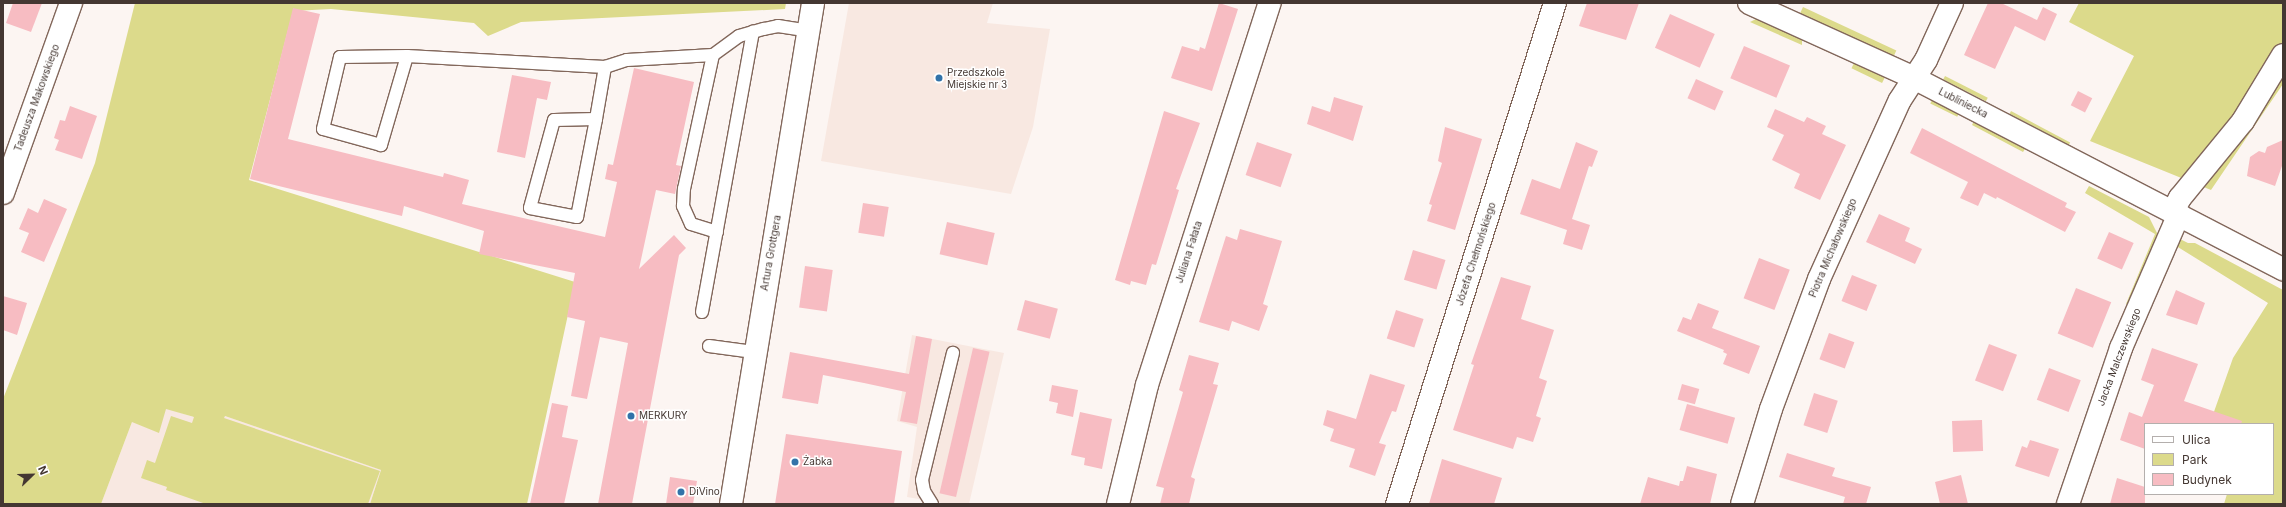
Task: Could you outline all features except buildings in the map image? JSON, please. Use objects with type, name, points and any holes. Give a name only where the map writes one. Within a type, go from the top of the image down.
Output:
[{"type":"street","name":"Tadeusza Makowskiego","points":[[3,193],[71,3]]},
{"type":"street","name":"Artura Grottgera","points":[[731,504],[754,352],[813,3]]},
{"type":"street","name":"Juliana Fałata","points":[[1118,504],[1149,378],[1270,3]]},
{"type":"street","name":"Józefa Chełmońskiego","points":[[1397,504],[1555,3]]},
{"type":"street","name":"Lubliniecka","points":[[1749,3],[1914,78],[2176,212],[2283,269]]},
{"type":"street","name":"Piotra Michałowskiego","points":[[1742,504],[1771,408],[1819,279],[1852,202],[1914,78],[1926,60],[1952,3]]},
{"type":"street","points":[[2176,212],[2180,198],[2243,121],[2283,55]]},
{"type":"street","name":"Jacka Malczewskiego","points":[[2068,504],[2121,348],[2176,212]]},
{"type":"lane","points":[[407,56],[381,145],[323,128],[340,57],[407,56],[605,67],[627,60],[713,55],[739,36],[778,26],[808,31]]},
{"type":"lane","points":[[702,312],[754,32]]},
{"type":"lane","points":[[713,55],[684,189],[683,206],[691,224],[717,232]]},
{"type":"lane","points":[[596,119],[554,120],[530,208],[577,217],[596,119],[605,67]]},
{"type":"lane","points":[[709,346],[754,352]]},
{"type":"lane","points":[[932,504],[924,491],[922,480],[953,353]]},
{"type":"shaded area","name":"Przedszkole Miejskie nr 3","points":[[849,3],[993,3],[987,23],[1050,29],[1033,127],[1011,194],[821,161]]},
{"type":"shaded area","points":[[912,335],[1004,353],[969,504],[948,504],[907,497],[917,427],[897,421]]},
{"type":"shaded area","points":[[196,406],[381,470],[370,504],[101,504],[132,422],[166,408],[193,417]]},
{"type":"green space","points":[[135,3],[786,3],[785,9],[521,22],[488,36],[474,23],[331,9],[293,11],[249,180],[575,282],[527,504],[370,504],[381,470],[225,416],[224,418],[380,471],[368,504],[206,504],[166,490],[167,487],[141,478],[147,460],[155,463],[171,416],[192,423],[194,417],[166,409],[159,433],[132,422],[101,504],[3,504],[3,399],[95,163]]},
{"type":"green space","points":[[2079,3],[2283,3],[2283,84],[2211,190],[2090,141],[2134,56],[2069,22]]},
{"type":"green space","points":[[1803,7],[1896,51],[1893,59],[1799,15]]},
{"type":"green space","points":[[1758,18],[1802,37],[1802,45],[1750,22]]},
{"type":"green space","points":[[1855,61],[1886,76],[1882,83],[1851,68]]},
{"type":"green space","points":[[1945,76],[1988,98],[1986,101],[1943,80]]},
{"type":"green space","points":[[1932,100],[1959,113],[1957,117],[1930,104]]},
{"type":"green space","points":[[2011,111],[2070,142],[2069,145],[2010,114]]},
{"type":"green space","points":[[1974,121],[2025,147],[2025,149],[2023,152],[1972,125]]},
{"type":"green space","points":[[2089,186],[2149,217],[2158,235],[2129,305],[2126,304],[2155,234],[2085,193]]},
{"type":"green space","points":[[2178,238],[2188,243],[2195,243],[2283,290],[2283,504],[2224,504],[2227,495],[2274,495],[2274,423],[2210,423],[2233,358],[2268,303],[2173,244]]},
{"type":"place","name":"Przedszkole Miejskie nr 3","points":[[939,78]]},
{"type":"place","name":"MERKURY","points":[[631,416]]},
{"type":"place","name":"Żabka","points":[[795,462]]},
{"type":"place","name":"DiVino","points":[[681,492]]}]
